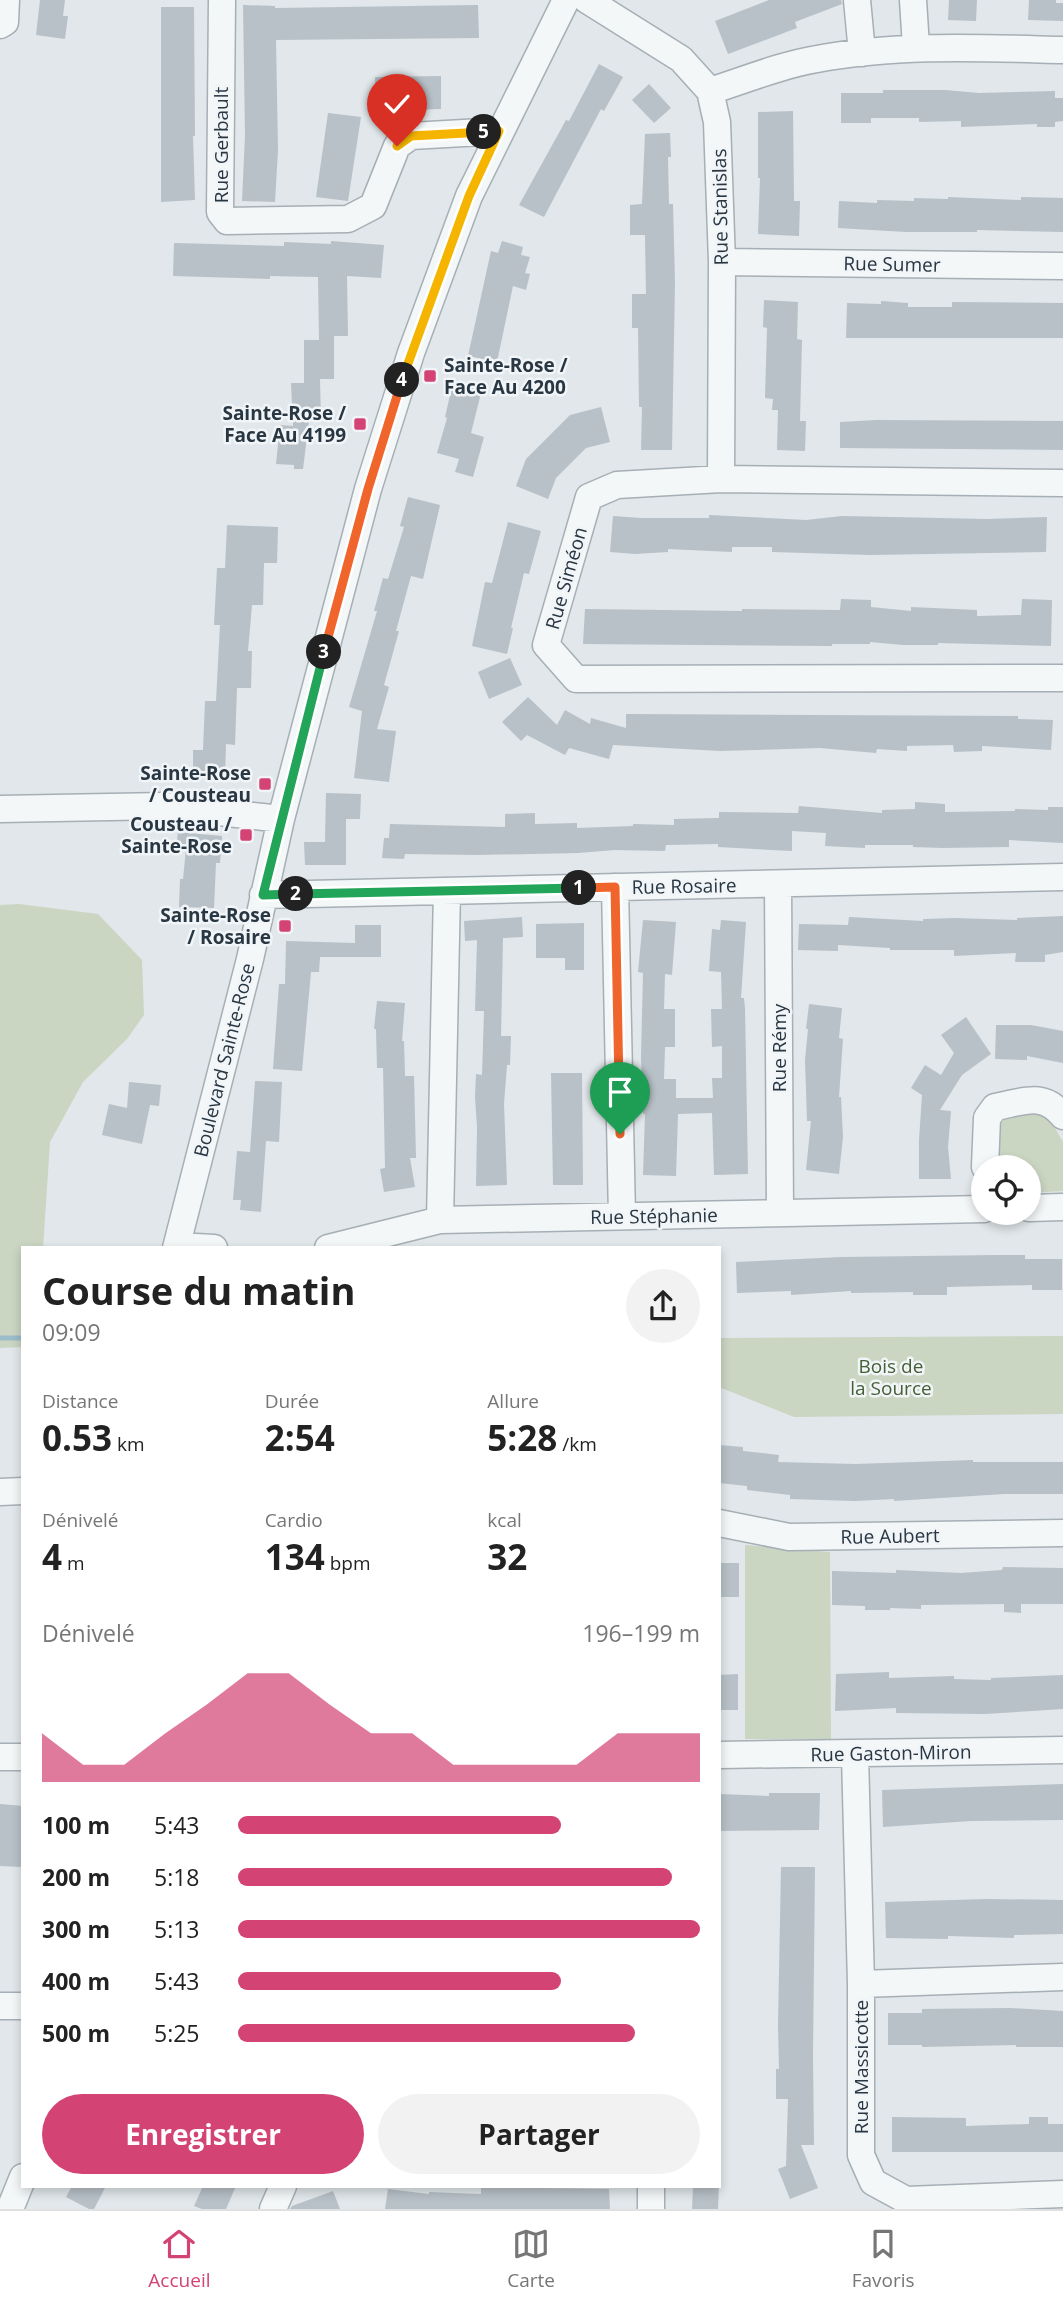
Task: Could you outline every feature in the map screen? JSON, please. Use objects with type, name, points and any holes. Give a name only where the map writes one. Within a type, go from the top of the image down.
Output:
[{"type":"street","name":"Rue Gerbault","points":[[222,0],[220,212],[227,221],[348,219],[373,206],[397,146],[411,136],[499,131]]},
{"type":"street","name":"Boulevard Sainte-Rose","points":[[177,1246],[250,958],[281,819],[361,514],[407,364],[469,196],[566,0]]},
{"type":"street","name":"Rue Stanislas","points":[[587,0],[681,59],[710,91],[718,121],[722,262],[721,479]]},
{"type":"street","points":[[858,0],[862,53]]},
{"type":"street","points":[[913,0],[916,47]]},
{"type":"street","points":[[710,91],[816,59],[862,53],[916,47],[1063,50]]},
{"type":"street","name":"Rue Sumer","points":[[722,262],[1063,266]]},
{"type":"street","name":"Rue Siméon","points":[[1063,483],[721,479],[617,485],[589,497],[546,645],[576,679],[1063,678]]},
{"type":"street","points":[[0,808],[164,806],[281,819]]},
{"type":"street","name":"Rue Rosaire","points":[[263,895],[1063,877]]},
{"type":"street","name":"Rue Rémy","points":[[778,884],[780,1213]]},
{"type":"street","points":[[615,887],[622,1216]]},
{"type":"street","points":[[440,1220],[447,891]]},
{"type":"street","points":[[985,1155],[987,1118],[995,1107],[1040,1099],[1054,1104],[1063,1116]]},
{"type":"street","points":[[1041,1208],[1063,1207]]},
{"type":"street","name":"Rue Stéphanie","points":[[336,1246],[440,1220],[971,1209]]},
{"type":"street","points":[[0,1492],[21,1491]]},
{"type":"street","name":"Rue Aubert","points":[[721,1523],[789,1537],[1063,1533]]},
{"type":"street","name":"Rue Gaston-Miron","points":[[721,1755],[1063,1750]]},
{"type":"street","name":"Rue Massicotte","points":[[855,1755],[861,1984],[861,2155],[873,2182],[906,2200],[1063,2194]]},
{"type":"street","points":[[0,1757],[21,1757]]},
{"type":"street","points":[[861,1984],[1063,1977]]},
{"type":"street","points":[[0,2006],[21,2006]]},
{"type":"street","points":[[10,2209],[21,2182]]},
{"type":"street","points":[[272,2209],[282,2188]]},
{"type":"street","points":[[651,2188],[651,2209]]},
{"type":"green space","points":[[19,904],[98,914],[142,960],[144,1015],[127,1039],[83,1082],[50,1142],[43,1246],[21,1246],[21,1347],[0,1348],[0,905]]},
{"type":"green space","points":[[1031,1111],[1048,1116],[1063,1142],[1063,1191],[1041,1192],[1041,1155],[1000,1155],[1000,1127],[1004,1118]]},
{"type":"green space","name":"Bois de la Source","points":[[1063,1336],[1063,1414],[794,1417],[721,1388],[721,1338]]},
{"type":"green space","points":[[745,1545],[830,1552],[831,1739],[745,1739]]},
{"type":"building","points":[[40,0],[65,0],[63,16],[68,16],[65,39],[36,35]]},
{"type":"building","points":[[769,0],[841,0],[842,4],[795,22],[797,28],[728,54],[715,21]]},
{"type":"building","points":[[949,0],[977,0],[976,21],[948,20]]},
{"type":"building","points":[[1029,0],[1056,0],[1056,3],[1063,3],[1063,21],[1028,20]]},
{"type":"building","points":[[243,5],[275,8],[478,5],[479,38],[276,40],[278,150],[275,202],[242,201],[245,135]]},
{"type":"building","points":[[161,7],[194,7],[195,200],[161,202]]},
{"type":"building","points":[[599,64],[623,77],[604,111],[601,109],[544,217],[519,205]]},
{"type":"building","points":[[441,76],[441,109],[376,111],[375,77]]},
{"type":"building","points":[[649,84],[671,108],[654,123],[632,100]]},
{"type":"building","points":[[883,90],[979,93],[1055,91],[1055,98],[1063,98],[1063,121],[1055,122],[1055,127],[1037,127],[1037,124],[961,127],[961,121],[919,122],[919,118],[871,118],[871,123],[841,123],[841,93],[883,93]]},
{"type":"building","points":[[793,111],[794,201],[800,201],[799,236],[758,234],[758,112]]},
{"type":"building","points":[[328,113],[361,117],[348,201],[316,197]]},
{"type":"building","points":[[670,133],[669,204],[673,204],[675,282],[672,450],[641,450],[638,328],[632,328],[632,294],[646,294],[645,235],[630,235],[630,205],[642,204],[645,134]]},
{"type":"building","points":[[1021,197],[1063,198],[1063,232],[906,232],[838,228],[839,201],[877,203],[877,200],[914,201],[914,198],[1021,200]]},
{"type":"building","points":[[331,241],[384,245],[381,278],[347,276],[348,336],[334,336],[334,379],[320,379],[321,420],[309,421],[303,469],[294,469],[294,465],[276,464],[280,425],[293,426],[291,383],[304,383],[304,340],[319,340],[318,277],[270,276],[270,279],[173,276],[174,243],[284,246],[284,242],[331,244]]},
{"type":"building","points":[[502,241],[523,247],[521,255],[530,257],[525,273],[530,274],[526,290],[513,286],[497,362],[468,356],[491,251],[498,253]]},
{"type":"building","points":[[764,300],[798,302],[797,339],[802,340],[800,421],[806,421],[805,451],[777,450],[778,410],[772,410],[773,399],[765,398],[767,328],[763,327]]},
{"type":"building","points":[[881,301],[908,303],[908,307],[952,307],[952,302],[1063,303],[1063,338],[846,338],[847,303],[881,304]]},
{"type":"building","points":[[453,382],[482,389],[471,433],[484,437],[473,477],[455,472],[459,459],[437,453]]},
{"type":"building","points":[[601,407],[610,442],[586,448],[556,478],[548,499],[516,486],[526,459],[570,415]]},
{"type":"building","points":[[1063,421],[1063,450],[840,448],[840,422]]},
{"type":"building","points":[[408,497],[440,505],[423,579],[411,576],[384,685],[389,687],[377,729],[396,731],[389,782],[354,778],[362,711],[349,707],[377,611],[374,611],[383,578],[388,579],[404,527],[400,526]]},
{"type":"building","points":[[709,515],[806,520],[842,516],[987,519],[1047,517],[1046,552],[870,555],[772,552],[772,547],[732,547],[732,552],[668,549],[668,552],[635,554],[610,552],[613,516],[709,518]]},
{"type":"building","points":[[508,522],[541,531],[529,574],[524,573],[507,654],[472,646],[485,582],[492,583]]},
{"type":"building","points":[[227,525],[278,527],[277,563],[264,563],[263,605],[252,605],[248,651],[252,651],[251,688],[237,688],[235,745],[226,744],[225,776],[193,776],[193,750],[203,750],[205,701],[216,701],[220,625],[214,625],[217,568],[225,568]]},
{"type":"building","points":[[841,599],[871,600],[871,607],[911,611],[911,607],[977,610],[977,616],[1021,615],[1022,599],[1052,600],[1051,646],[938,643],[903,645],[870,642],[832,646],[583,644],[585,609],[840,610]]},
{"type":"building","points":[[510,658],[522,685],[489,699],[478,672]]},
{"type":"building","points":[[528,697],[557,725],[565,710],[590,724],[591,718],[626,728],[626,714],[1018,716],[1018,719],[1053,720],[1051,750],[982,746],[982,751],[954,752],[953,745],[907,746],[907,751],[877,749],[876,753],[820,748],[720,751],[613,745],[609,759],[569,748],[565,755],[527,735],[521,741],[502,722]]},
{"type":"building","points":[[326,793],[361,794],[360,819],[346,819],[346,865],[305,865],[304,842],[325,842]]},
{"type":"building","points":[[915,802],[945,804],[945,812],[1048,810],[1048,807],[1063,807],[1063,843],[1009,840],[1009,847],[865,845],[865,848],[825,846],[826,833],[792,831],[792,851],[718,847],[718,844],[666,845],[665,851],[405,854],[404,859],[382,858],[384,838],[389,838],[390,824],[505,827],[505,814],[535,813],[535,824],[577,823],[577,828],[633,824],[674,825],[674,819],[719,818],[719,812],[798,813],[799,806],[882,813],[882,810],[915,809]]},
{"type":"building","points":[[178,832],[222,836],[220,863],[216,863],[214,908],[179,907],[180,879],[183,879],[186,849],[176,848]]},
{"type":"building","points":[[1063,916],[1063,952],[1045,955],[1045,962],[1015,962],[1016,953],[954,956],[954,950],[890,950],[838,945],[838,951],[798,950],[799,924],[848,925],[849,917],[923,921],[955,918],[1017,920]]},
{"type":"building","points":[[522,917],[523,937],[503,938],[501,1036],[511,1036],[504,1104],[507,1185],[476,1186],[476,1074],[482,1075],[484,1011],[475,1011],[477,940],[465,941],[464,921]]},
{"type":"building","points":[[643,920],[676,922],[672,975],[665,974],[664,1009],[675,1009],[675,1047],[665,1047],[664,1079],[676,1079],[676,1098],[713,1098],[712,1078],[722,1078],[722,1046],[712,1047],[711,1009],[722,1009],[721,972],[709,971],[712,929],[720,930],[721,920],[746,922],[741,998],[744,998],[745,1009],[748,1174],[714,1175],[712,1113],[678,1114],[676,1176],[643,1175],[643,973],[638,972]]},
{"type":"building","points":[[584,923],[584,970],[565,970],[565,958],[536,958],[536,924]]},
{"type":"building","points":[[355,925],[381,925],[381,957],[320,957],[319,972],[311,972],[302,1071],[273,1069],[279,984],[285,984],[286,941],[355,943]]},
{"type":"building","points":[[377,1001],[405,1003],[402,1041],[405,1076],[414,1076],[416,1158],[410,1158],[415,1187],[384,1192],[380,1169],[385,1168],[383,1068],[377,1068],[374,1029]]},
{"type":"building","points":[[809,1004],[842,1008],[839,1097],[843,1137],[839,1174],[806,1170],[811,1121],[807,1121],[805,1060]]},
{"type":"building","points":[[966,1017],[991,1054],[962,1075],[940,1110],[951,1111],[948,1147],[951,1179],[919,1179],[922,1095],[911,1088],[925,1065],[941,1075],[954,1053],[941,1035]]},
{"type":"building","points":[[996,1025],[1031,1025],[1063,1031],[1063,1063],[1027,1056],[1027,1060],[995,1059]]},
{"type":"building","points":[[551,1073],[582,1073],[583,1185],[553,1185]]},
{"type":"building","points":[[255,1081],[282,1082],[279,1142],[266,1141],[261,1212],[240,1210],[241,1200],[233,1200],[237,1151],[250,1152]]},
{"type":"building","points":[[129,1082],[161,1085],[159,1106],[150,1105],[142,1144],[102,1135],[109,1104],[127,1108]]},
{"type":"building","points":[[1025,1255],[1025,1259],[1062,1259],[1062,1290],[1032,1290],[1032,1285],[947,1287],[947,1295],[851,1291],[791,1295],[791,1291],[737,1293],[736,1262],[842,1257]]},
{"type":"building","points":[[721,1445],[779,1455],[778,1462],[1063,1462],[1063,1494],[855,1501],[790,1499],[790,1495],[747,1490],[747,1486],[721,1483]]},
{"type":"building","points":[[721,1563],[739,1563],[739,1597],[721,1597]]},
{"type":"building","points":[[1003,1567],[1063,1568],[1063,1604],[1021,1604],[1021,1613],[1004,1612],[1004,1604],[921,1605],[921,1609],[890,1610],[865,1610],[865,1606],[832,1605],[832,1571],[961,1573],[1002,1570]]},
{"type":"building","points":[[889,1672],[889,1678],[954,1676],[954,1679],[991,1680],[1063,1675],[1063,1709],[985,1714],[896,1713],[896,1708],[835,1711],[836,1674]]},
{"type":"building","points":[[738,1674],[738,1710],[721,1710],[721,1675]]},
{"type":"building","points":[[1063,1784],[1063,1820],[971,1821],[883,1827],[882,1790]]},
{"type":"building","points":[[769,1793],[820,1793],[819,1830],[721,1831],[721,1794],[769,1796]]},
{"type":"building","points":[[0,1804],[21,1806],[21,1867],[0,1866]]},
{"type":"building","points":[[781,1867],[815,1867],[814,2145],[801,2145],[818,2188],[790,2199],[778,2169],[786,2166],[788,2099],[776,2099],[776,2069],[779,2069]]},
{"type":"building","points":[[1063,1900],[1063,1934],[1014,1935],[1014,1938],[886,1938],[885,1902]]},
{"type":"building","points":[[1010,2008],[1063,2011],[1063,2047],[888,2045],[888,2013],[922,2013],[922,2009]]},
{"type":"building","points":[[892,2117],[966,2118],[966,2126],[1029,2124],[1029,2117],[1048,2117],[1048,2124],[1063,2124],[1063,2152],[892,2152]]},
{"type":"building","points":[[71,2188],[105,2188],[94,2209],[66,2197]]},
{"type":"building","points":[[202,2188],[235,2188],[226,2209],[202,2209],[194,2206]]},
{"type":"building","points":[[481,2188],[609,2189],[610,2209],[385,2209],[388,2189],[429,2194],[481,2194]]},
{"type":"building","points":[[693,2188],[719,2188],[718,2209],[692,2209]]},
{"type":"building","points":[[333,2191],[340,2209],[290,2209],[292,2206]]},
{"type":"waterway","points":[[0,1338],[21,1338]]},
{"type":"place","name":"Sainte-Rose / Face Au 4200","points":[[430,376]]},
{"type":"place","name":"Sainte-Rose / Face Au 4199","points":[[360,424]]},
{"type":"place","name":"Sainte-Rose / Cousteau","points":[[265,784]]},
{"type":"place","name":"Cousteau / Sainte-Rose","points":[[246,835]]},
{"type":"place","name":"Sainte-Rose / Rosaire","points":[[285,926]]},
{"type":"route","points":[[397,146],[411,136],[499,131],[469,196],[411,353],[368,489],[263,895],[615,887],[620,1134]]}]
